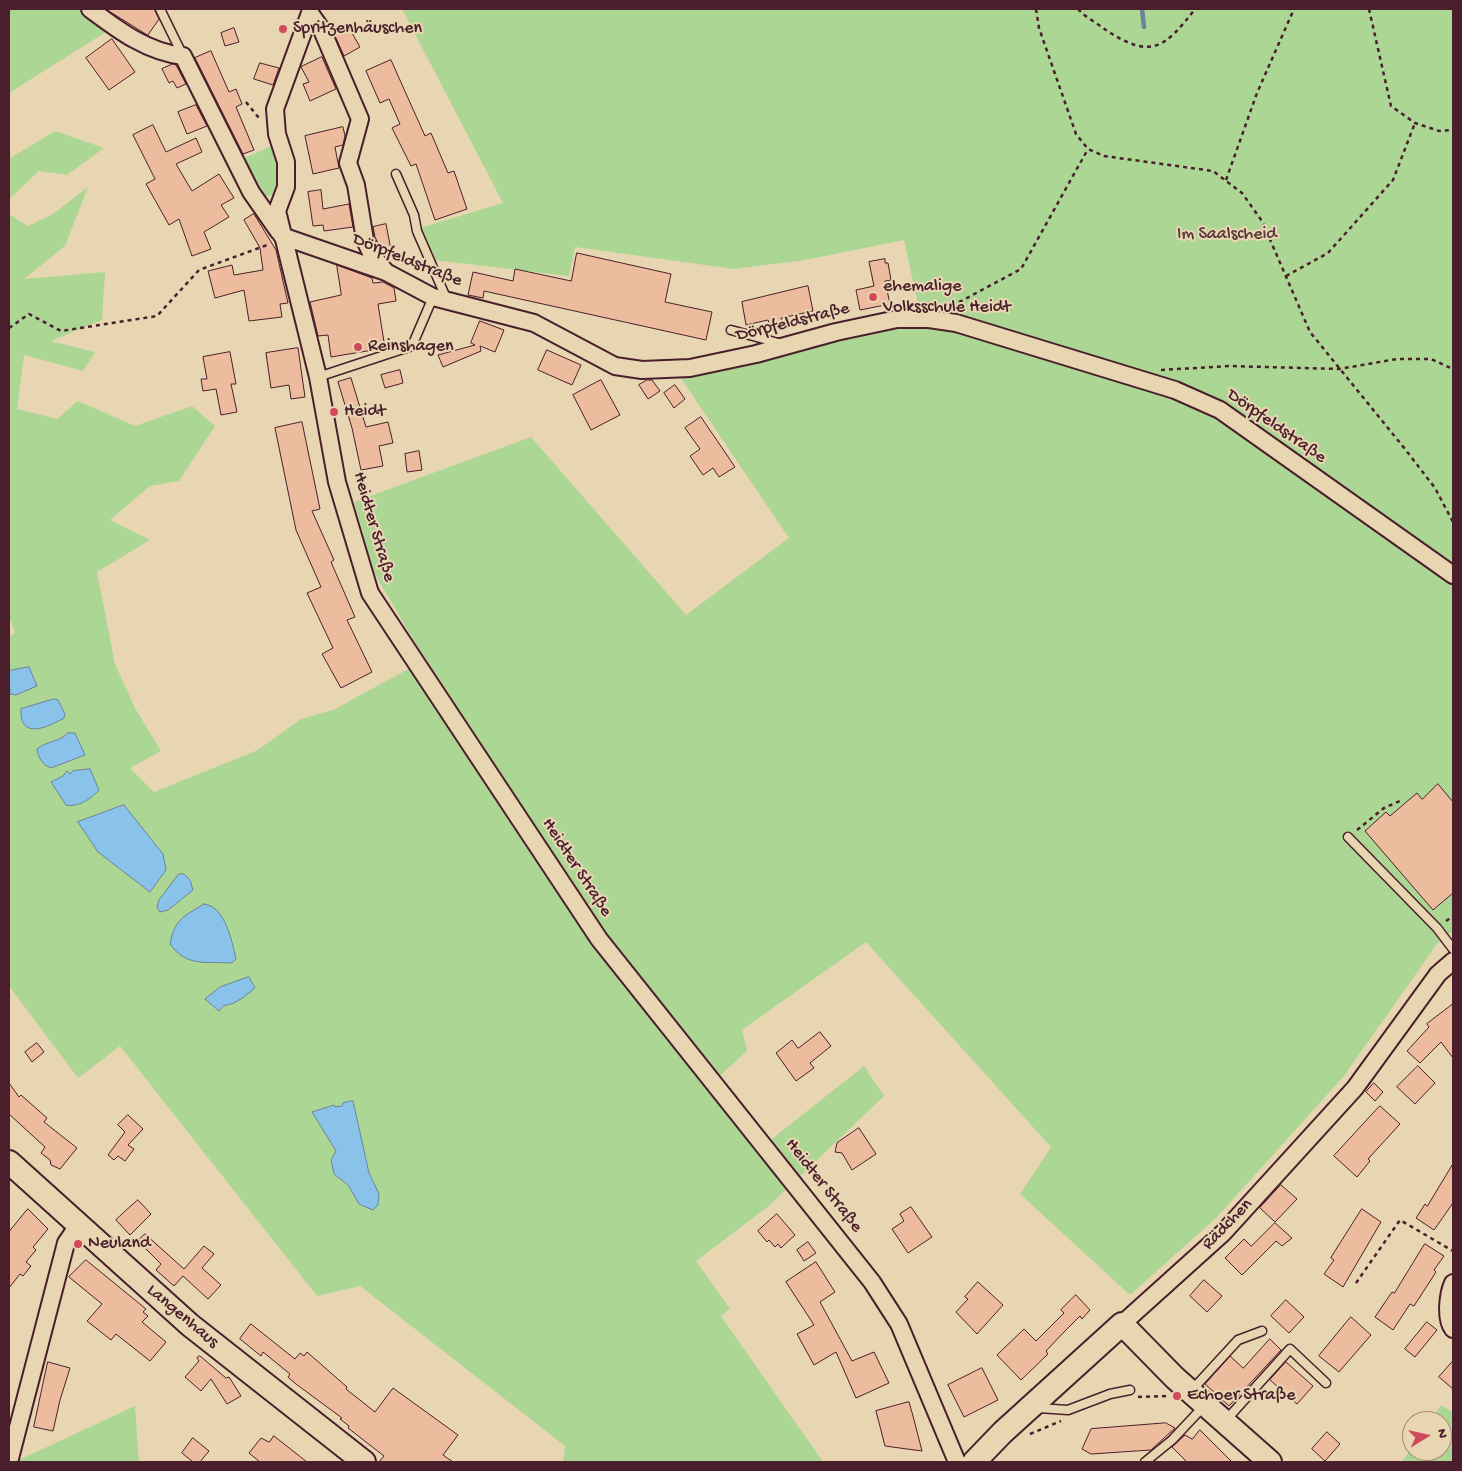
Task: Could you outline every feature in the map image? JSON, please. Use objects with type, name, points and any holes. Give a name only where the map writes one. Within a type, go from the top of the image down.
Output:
[{"type":"street","points":[[90,9],[142,44],[183,56],[251,192],[282,236]]},
{"type":"street","points":[[282,236],[277,210],[286,187],[286,162],[277,134],[275,110],[309,11]]},
{"type":"street","points":[[309,11],[326,38],[360,119],[348,163],[356,185],[366,240],[372,254],[386,272]]},
{"type":"street","name":"Dörpfeldstraße","points":[[282,236],[386,272],[440,299],[497,312],[534,323],[615,366],[642,370],[690,368],[786,347],[836,332],[897,319],[929,319],[956,323],[1134,376],[1175,390],[1220,410],[1453,575]]},
{"type":"street","name":"Heidter Straße","points":[[282,236],[318,377],[338,482],[370,593],[599,939],[872,1282],[899,1324],[958,1462]]},
{"type":"street","name":"Rädchen","points":[[974,1462],[1003,1432],[1229,1226],[1355,1088],[1438,974],[1453,960]]},
{"type":"street","name":"Langenhaus","points":[[9,1162],[190,1325],[364,1462]]},
{"type":"street","points":[[9,1462],[66,1243],[79,1224]]},
{"type":"street","points":[[1453,1283],[1450,1290],[1448,1310],[1450,1326],[1453,1329]]},
{"type":"street","points":[[1122,1324],[1198,1398],[1270,1462]]},
{"type":"lane","points":[[160,9],[183,56]]},
{"type":"lane","points":[[318,377],[412,346],[440,299],[417,232],[414,215],[396,174]]},
{"type":"lane","points":[[731,330],[777,341],[786,347]]},
{"type":"lane","points":[[1348,837],[1437,928],[1453,949]]},
{"type":"lane","points":[[1145,1462],[1172,1440],[1238,1340],[1262,1331]]},
{"type":"lane","points":[[1225,1421],[1290,1349],[1326,1383]]},
{"type":"lane","points":[[1029,1409],[1052,1407],[1068,1410],[1110,1394],[1130,1390]]},
{"type":"path","points":[[1036,9],[1039,28],[1065,108],[1076,134],[1088,149],[1104,156],[1213,171],[1242,193],[1262,221],[1310,332],[1338,369],[1417,464],[1434,488],[1453,522]]},
{"type":"path","points":[[1078,9],[1125,43],[1142,47],[1160,45],[1172,37],[1195,9]]},
{"type":"path","points":[[1226,180],[1258,93],[1294,9]]},
{"type":"path","points":[[1369,9],[1391,106],[1415,123],[1439,131],[1453,130]]},
{"type":"path","points":[[1286,276],[1328,253],[1393,180],[1415,123]]},
{"type":"path","points":[[929,319],[1021,269],[1088,149]]},
{"type":"path","points":[[9,328],[30,314],[61,331],[157,316],[199,270],[268,245],[282,236]]},
{"type":"path","points":[[1134,376],[1169,367],[1230,366],[1338,369],[1397,359],[1430,359],[1453,370]]},
{"type":"path","points":[[1348,837],[1384,808],[1402,800]]},
{"type":"path","points":[[1356,1283],[1400,1220],[1453,1251]]},
{"type":"path","points":[[1130,1390],[1137,1397],[1181,1396],[1198,1398]]},
{"type":"path","points":[[1003,1432],[1028,1435],[1070,1418],[1068,1410]]},
{"type":"green space","points":[[9,9],[83,9],[109,30],[9,93]]},
{"type":"green space","name":"Im Saalscheid","points":[[402,9],[1453,9],[1453,931],[1437,944],[1344,1076],[1217,1217],[1130,1295],[1020,1194],[1051,1147],[866,942],[742,1030],[747,1051],[713,1082],[763,1146],[864,1066],[884,1096],[770,1205],[696,1261],[730,1309],[721,1316],[823,1462],[563,1462],[565,1446],[360,1286],[317,1296],[120,1046],[78,1078],[9,986],[9,637],[15,633],[9,616],[9,214],[28,226],[53,214],[88,187],[65,246],[24,279],[105,272],[102,320],[51,341],[95,352],[83,371],[24,355],[17,409],[57,419],[78,401],[135,426],[192,406],[215,426],[179,481],[150,486],[110,520],[150,540],[97,572],[115,664],[135,708],[161,751],[130,768],[154,792],[258,750],[301,719],[333,710],[425,660],[375,574],[354,502],[531,437],[686,615],[789,538],[680,377],[922,323],[904,240],[805,260],[734,269],[575,247],[569,276],[434,260],[420,228],[503,203]],"holes":[[[353,1101],[369,1173],[379,1194],[359,1204],[348,1185],[334,1174],[331,1160],[336,1151],[313,1112],[334,1105],[335,1107],[343,1106],[343,1103]]]},
{"type":"green space","points":[[55,131],[104,148],[67,175],[39,171],[9,199],[9,159]]},
{"type":"green space","points":[[274,145],[280,162],[280,181],[277,193],[268,196],[261,194],[240,160]]},
{"type":"green space","points":[[1441,1405],[1451,1411],[1437,1411]]},
{"type":"green space","points":[[135,1406],[139,1462],[9,1462],[9,1449],[21,1459]]},
{"type":"green space","points":[[1453,1412],[1453,1462],[1402,1462],[1452,1461]]},
{"type":"water","points":[[29,667],[37,686],[16,695],[10,694],[9,671]]},
{"type":"water","points":[[54,699],[58,700],[65,714],[64,718],[43,728],[30,728],[25,725],[21,709]]},
{"type":"water","points":[[68,733],[75,733],[85,755],[51,768],[48,767],[41,761],[37,749]]},
{"type":"water","points":[[90,769],[99,790],[80,804],[66,805],[51,782],[63,776],[67,771],[70,774],[73,771]]},
{"type":"water","points":[[124,805],[163,854],[166,870],[150,892],[98,852],[78,822]]},
{"type":"water","points":[[179,874],[184,874],[190,880],[193,890],[168,910],[160,912],[157,908],[159,900]]},
{"type":"water","points":[[204,904],[211,906],[217,911],[226,925],[236,959],[232,963],[190,960],[183,957],[170,944],[174,929],[181,919]]},
{"type":"water","points":[[249,977],[255,988],[234,1003],[223,1006],[219,1011],[205,999],[220,987]]},
{"type":"water","points":[[353,1101],[369,1173],[379,1194],[378,1205],[373,1210],[359,1204],[348,1185],[334,1174],[331,1160],[336,1151],[312,1112],[334,1105],[335,1107],[342,1106],[343,1103]]},
{"type":"building","points":[[106,9],[154,9],[159,19],[148,35]]},
{"type":"building","points":[[348,26],[360,47],[344,56],[334,34]]},
{"type":"building","points":[[234,28],[239,42],[225,46],[221,33]]},
{"type":"building","points":[[112,39],[135,72],[109,90],[86,58]]},
{"type":"building","points":[[211,51],[229,92],[236,89],[242,104],[236,107],[254,150],[243,154],[195,58]]},
{"type":"building","points":[[322,57],[336,89],[310,101],[303,84],[309,82],[301,67]]},
{"type":"building","points":[[391,60],[425,136],[431,133],[448,173],[454,171],[467,209],[435,220],[416,164],[411,166],[392,128],[400,124],[389,99],[380,103],[366,71]]},
{"type":"building","points":[[260,63],[279,68],[273,85],[254,79]]},
{"type":"building","points":[[173,64],[176,65],[186,84],[177,88],[173,81],[169,83],[162,69]]},
{"type":"building","points":[[196,105],[207,126],[187,134],[178,112]]},
{"type":"building","points":[[153,125],[166,152],[196,138],[202,152],[176,164],[192,191],[219,174],[234,198],[221,205],[229,217],[204,232],[211,249],[192,256],[179,219],[169,225],[146,184],[155,179],[133,135]]},
{"type":"building","points":[[343,127],[345,136],[343,145],[335,147],[339,168],[313,174],[305,136]]},
{"type":"building","points":[[321,190],[323,209],[349,204],[353,227],[324,231],[323,225],[313,226],[308,192]]},
{"type":"building","points":[[254,214],[276,250],[288,303],[280,304],[282,317],[249,321],[244,290],[215,298],[208,271],[232,265],[234,275],[263,270],[260,248],[244,220]]},
{"type":"building","points":[[386,224],[391,250],[382,252],[375,237],[373,227]]},
{"type":"building","points":[[577,253],[671,274],[665,302],[712,312],[706,340],[484,291],[483,298],[468,295],[473,272],[513,281],[515,269],[571,281]]},
{"type":"building","points":[[885,259],[885,263],[888,263],[891,280],[885,281],[890,304],[860,310],[856,290],[874,286],[869,262]]},
{"type":"building","points":[[337,265],[372,278],[373,283],[383,282],[394,288],[396,301],[378,304],[385,348],[331,357],[328,335],[318,336],[310,302],[341,295]]},
{"type":"building","points":[[808,286],[813,311],[781,318],[783,326],[771,329],[768,320],[746,325],[742,302]]},
{"type":"building","points":[[480,321],[504,330],[495,352],[480,346],[481,351],[443,367],[438,355],[475,345],[471,343]]},
{"type":"building","points":[[298,348],[305,397],[291,399],[289,385],[271,388],[266,353]]},
{"type":"building","points":[[547,350],[581,365],[572,385],[538,370]]},
{"type":"building","points":[[230,352],[236,384],[231,384],[237,412],[221,415],[216,389],[203,391],[201,379],[207,379],[203,357]]},
{"type":"building","points":[[400,370],[403,383],[385,388],[381,375]]},
{"type":"building","points":[[351,378],[366,427],[388,422],[393,443],[379,446],[383,466],[361,470],[352,428],[338,382]]},
{"type":"building","points":[[601,380],[620,415],[591,430],[573,395]]},
{"type":"building","points":[[647,380],[652,380],[660,391],[648,399],[639,385]]},
{"type":"building","points":[[675,385],[685,399],[674,408],[664,393]]},
{"type":"building","points":[[701,417],[735,467],[719,477],[713,468],[703,475],[690,456],[700,449],[685,428]]},
{"type":"building","points":[[302,422],[320,509],[312,511],[334,560],[331,562],[355,617],[347,620],[372,672],[341,688],[322,654],[333,648],[307,593],[321,587],[296,530],[275,428]]},
{"type":"building","points":[[419,451],[422,470],[407,472],[405,454]]},
{"type":"building","points":[[1438,784],[1453,802],[1453,893],[1433,910],[1365,831],[1386,812],[1390,816],[1417,793],[1422,799]]},
{"type":"building","points":[[1453,1004],[1453,1058],[1441,1042],[1420,1063],[1407,1051],[1429,1027],[1427,1024]]},
{"type":"building","points":[[820,1032],[831,1046],[810,1063],[814,1068],[796,1081],[776,1053],[792,1040],[798,1048]]},
{"type":"building","points":[[37,1043],[44,1052],[32,1062],[25,1052]]},
{"type":"building","points":[[1418,1066],[1435,1083],[1415,1104],[1397,1087]]},
{"type":"building","points":[[9,1083],[19,1097],[21,1095],[47,1118],[44,1122],[77,1148],[60,1169],[51,1165],[50,1160],[41,1153],[45,1147],[9,1114]]},
{"type":"building","points":[[1374,1083],[1383,1092],[1375,1101],[1366,1092]]},
{"type":"building","points":[[1380,1106],[1400,1124],[1368,1159],[1370,1161],[1357,1177],[1334,1156]]},
{"type":"building","points":[[128,1115],[143,1129],[128,1145],[134,1149],[125,1161],[118,1156],[114,1160],[108,1155],[125,1132],[118,1125]]},
{"type":"building","points":[[859,1128],[876,1154],[852,1170],[842,1153],[835,1152],[837,1143]]},
{"type":"building","points":[[1453,1164],[1453,1203],[1434,1230],[1416,1218],[1425,1204],[1427,1206]]},
{"type":"building","points":[[1281,1185],[1297,1199],[1275,1222],[1260,1208]]},
{"type":"building","points":[[138,1200],[151,1214],[130,1235],[116,1220]]},
{"type":"building","points":[[911,1207],[932,1237],[908,1253],[892,1229],[904,1221],[900,1214]]},
{"type":"building","points":[[28,1209],[48,1229],[33,1247],[36,1250],[26,1262],[31,1266],[23,1276],[20,1274],[9,1288],[9,1232]]},
{"type":"building","points":[[1362,1209],[1381,1222],[1343,1287],[1324,1274],[1334,1260],[1331,1258]]},
{"type":"building","points":[[777,1214],[795,1235],[781,1248],[778,1244],[775,1247],[769,1240],[767,1242],[758,1231]]},
{"type":"building","points":[[1275,1223],[1292,1238],[1282,1246],[1276,1241],[1242,1275],[1225,1258],[1244,1239],[1251,1246]]},
{"type":"building","points":[[145,1234],[184,1269],[204,1246],[214,1254],[202,1268],[221,1285],[208,1299],[183,1276],[174,1286],[156,1270],[161,1264],[138,1241]]},
{"type":"building","points":[[808,1242],[816,1253],[804,1261],[797,1250]]},
{"type":"building","points":[[1425,1244],[1444,1256],[1414,1306],[1410,1304],[1393,1330],[1375,1317],[1392,1292],[1394,1293]]},
{"type":"building","points":[[86,1260],[146,1309],[143,1312],[148,1316],[142,1322],[166,1342],[150,1361],[116,1334],[111,1340],[87,1321],[102,1304],[69,1277]]},
{"type":"building","points":[[816,1262],[835,1292],[820,1302],[852,1361],[874,1352],[889,1383],[856,1398],[836,1352],[814,1365],[797,1334],[814,1325],[786,1282]]},
{"type":"building","points":[[1204,1280],[1222,1296],[1207,1312],[1190,1296]]},
{"type":"building","points":[[978,1282],[1003,1305],[977,1334],[956,1312],[968,1299],[965,1297]]},
{"type":"building","points":[[1076,1295],[1090,1310],[1082,1319],[1080,1316],[1064,1332],[1046,1351],[1048,1354],[1021,1380],[997,1355],[1024,1329],[1036,1341],[1064,1313],[1061,1310]]},
{"type":"building","points":[[1286,1300],[1304,1317],[1289,1333],[1271,1316]]},
{"type":"building","points":[[1351,1317],[1371,1335],[1339,1372],[1319,1356]]},
{"type":"building","points":[[1427,1322],[1437,1330],[1415,1357],[1405,1349]]},
{"type":"building","points":[[251,1324],[295,1359],[300,1353],[304,1356],[307,1352],[347,1387],[346,1389],[375,1412],[393,1388],[458,1435],[443,1455],[453,1462],[379,1462],[384,1456],[348,1428],[349,1426],[340,1419],[342,1418],[296,1384],[288,1377],[290,1374],[263,1352],[261,1356],[240,1339]]},
{"type":"building","points":[[1270,1339],[1281,1350],[1229,1406],[1205,1384],[1230,1356],[1243,1368]]},
{"type":"building","points":[[200,1356],[226,1378],[229,1377],[241,1396],[227,1404],[211,1379],[201,1391],[185,1377],[199,1361],[197,1358]]},
{"type":"building","points":[[1453,1361],[1453,1389],[1439,1377]]},
{"type":"building","points":[[48,1362],[70,1368],[53,1431],[34,1427]]},
{"type":"building","points":[[1286,1362],[1313,1386],[1297,1404],[1270,1380]]},
{"type":"building","points":[[982,1368],[998,1400],[964,1417],[948,1385]]},
{"type":"building","points":[[909,1402],[922,1451],[885,1446],[876,1411]]},
{"type":"building","points":[[1166,1423],[1175,1428],[1151,1450],[1091,1454],[1082,1449],[1091,1429]]},
{"type":"building","points":[[1200,1430],[1232,1462],[1187,1462],[1172,1447],[1185,1435],[1192,1439]]},
{"type":"building","points":[[1327,1432],[1340,1444],[1325,1461],[1312,1449]]},
{"type":"building","points":[[274,1436],[307,1462],[260,1462],[249,1453],[261,1438],[269,1442]]},
{"type":"building","points":[[193,1438],[209,1451],[200,1462],[193,1462],[182,1453]]},
{"type":"waterway","points":[[1142,9],[1144,27]]},
{"type":"place","name":"Spritzenhäuschen","points":[[283,29]]},
{"type":"place","name":"ehemalige Volksschule Heidt","points":[[873,297]]},
{"type":"place","name":"Reinshagen","points":[[358,347]]},
{"type":"place","name":"Heidt","points":[[334,412]]},
{"type":"place","name":"Neuland","points":[[78,1244]]},
{"type":"place","name":"Echoer Straße","points":[[1177,1396]]}]
